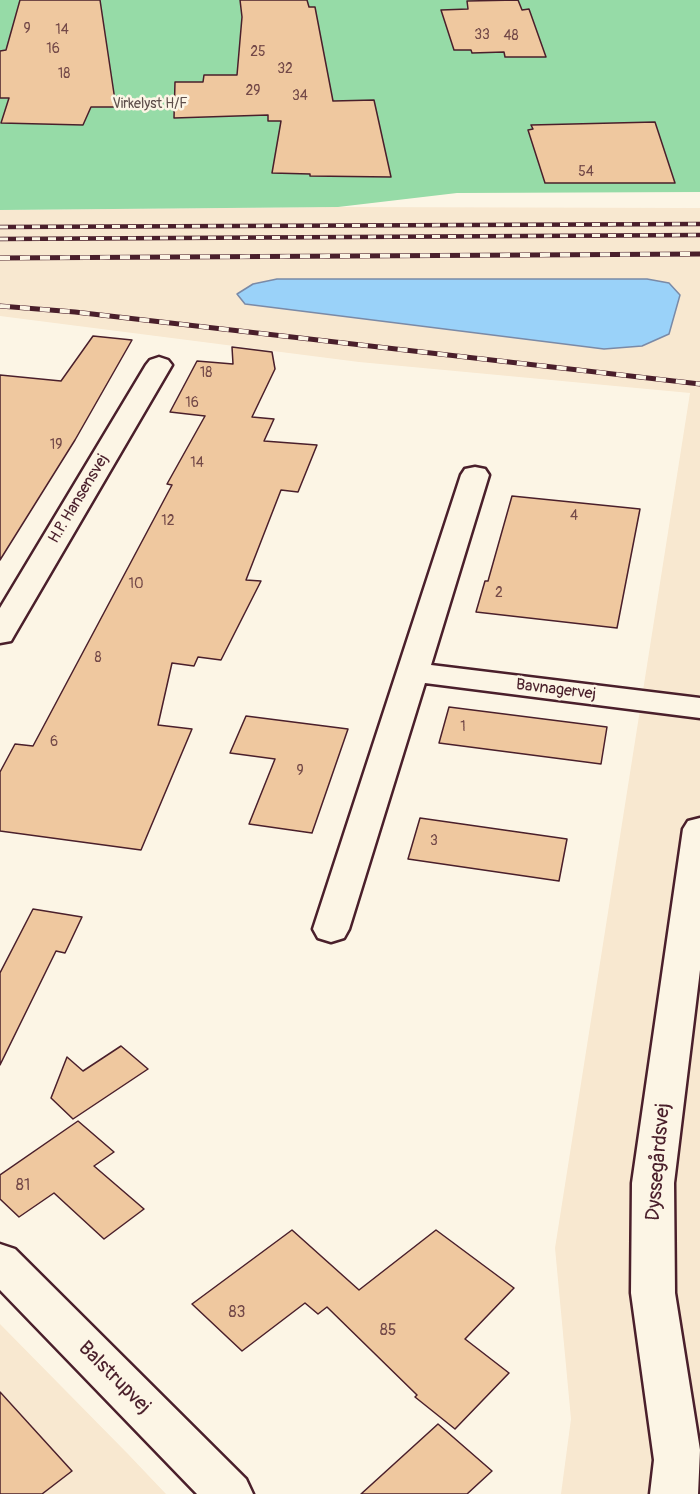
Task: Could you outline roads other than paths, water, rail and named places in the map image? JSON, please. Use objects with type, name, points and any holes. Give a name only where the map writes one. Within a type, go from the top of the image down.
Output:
[{"type":"street","name":"H.P. Hansensvej","points":[[0,634],[159,365]]},
{"type":"street","points":[[331,928],[475,475]]},
{"type":"street","name":"Bavnagervej","points":[[413,672],[700,708]]},
{"type":"street","name":"Dyssegårdsvej","points":[[674,1494],[678,1460],[653,1293],[653,1183],[700,829]]},
{"type":"street","name":"Balstrupvej","points":[[0,1262],[229,1494]]},
{"type":"water","points":[[277,279],[647,279],[669,283],[680,295],[669,334],[642,346],[604,349],[245,304],[237,294],[253,284]]},
{"type":"railway","points":[[0,227],[700,224]]},
{"type":"railway","points":[[0,239],[700,235]]},
{"type":"railway","points":[[0,258],[700,254]]},
{"type":"railway","points":[[0,306],[75,312],[700,384]]},
{"type":"park label","name":"Virkelyst H/F","points":[[150,104]]}]
